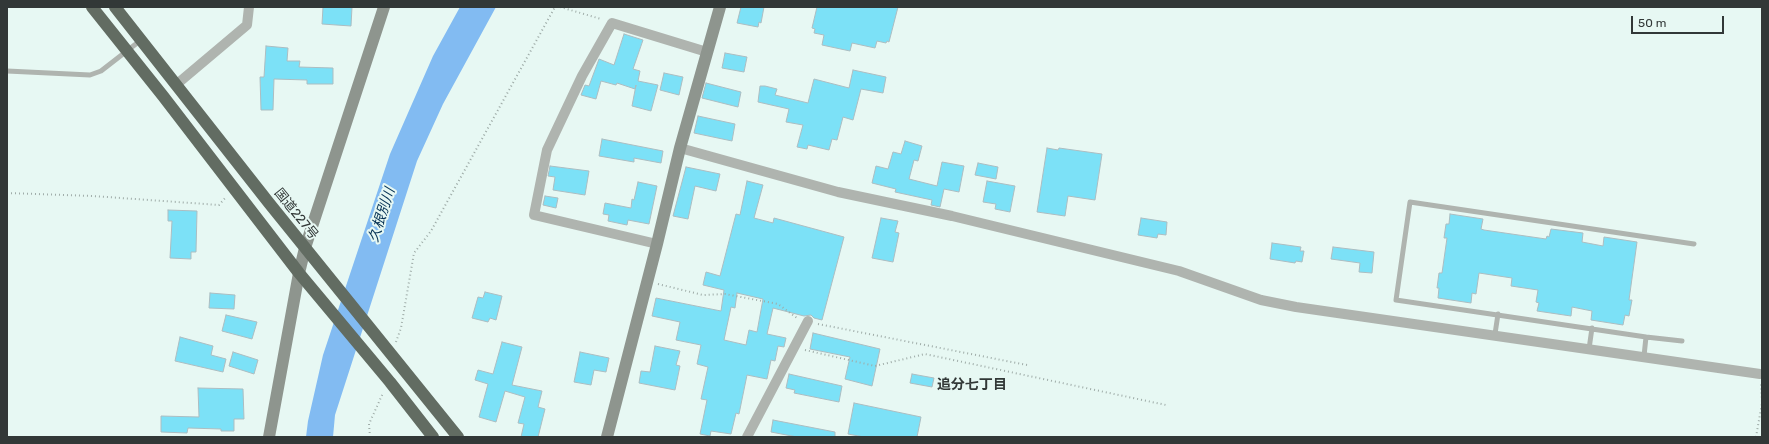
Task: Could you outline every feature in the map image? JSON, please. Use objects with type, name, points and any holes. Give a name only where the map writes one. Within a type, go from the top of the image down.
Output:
[{"type":"highway","points":[[92,7],[299,273],[390,382],[433,437]]},
{"type":"highway","name":"国道227号","points":[[115,7],[305,248],[458,437]]},
{"type":"street","points":[[177,84],[247,25],[249,7]]},
{"type":"street","points":[[269,437],[299,273],[305,248],[384,7]]},
{"type":"street","points":[[607,437],[657,244],[680,148],[720,7]]},
{"type":"street","points":[[657,244],[534,215],[547,150],[582,76],[612,23],[707,52]]},
{"type":"street","points":[[680,148],[838,192],[952,216],[1179,271],[1261,300],[1296,307],[1495,334],[1760,374]]},
{"type":"street","points":[[747,437],[808,321]]},
{"type":"lane","points":[[7,71],[90,75],[101,71],[141,40]]},
{"type":"lane","points":[[1682,341],[1396,300],[1410,202],[1694,244]]},
{"type":"lane","points":[[1495,334],[1498,314]]},
{"type":"lane","points":[[1589,349],[1592,328]]},
{"type":"lane","points":[[1644,356],[1646,336]]},
{"type":"path","points":[[389,351],[401,328],[414,253],[431,231],[555,7]]},
{"type":"path","points":[[560,7],[612,23]]},
{"type":"path","points":[[7,193],[93,196],[219,205],[235,189]]},
{"type":"path","points":[[647,281],[703,295],[725,294],[778,304],[798,319],[1027,365]]},
{"type":"path","points":[[794,348],[875,366],[925,354],[1166,405]]},
{"type":"path","points":[[1756,437],[1762,403],[1760,374]]},
{"type":"path","points":[[370,437],[369,424],[380,398],[390,382]]},
{"type":"water","name":"久根別川","points":[[460,7],[496,7],[443,104],[417,161],[335,415],[333,437],[306,437],[308,421],[323,355],[390,154],[433,56]]},
{"type":"building","points":[[323,7],[352,7],[351,26],[322,24]]},
{"type":"building","points":[[741,7],[764,7],[761,23],[759,22],[758,27],[737,23]]},
{"type":"building","points":[[817,7],[898,7],[889,42],[887,41],[886,43],[877,41],[875,48],[852,43],[850,51],[822,45],[824,35],[814,33],[815,29],[812,28]]},
{"type":"building","points":[[624,34],[643,40],[633,69],[640,71],[638,81],[658,85],[651,111],[632,106],[636,85],[635,89],[617,83],[616,85],[601,81],[596,99],[581,95],[585,85],[589,86],[599,59],[614,65]]},
{"type":"building","points":[[266,46],[288,48],[287,61],[300,61],[299,67],[333,68],[333,84],[307,84],[307,80],[274,79],[273,110],[261,110],[260,77],[264,77]]},
{"type":"building","points":[[725,53],[747,57],[744,72],[722,68]]},
{"type":"building","points":[[853,70],[886,77],[883,93],[861,89],[853,120],[843,117],[837,140],[832,139],[829,150],[808,145],[807,149],[797,147],[803,125],[786,122],[789,109],[758,102],[760,86],[765,86],[777,89],[775,95],[808,103],[814,79],[849,88]]},
{"type":"building","points":[[664,73],[683,77],[679,95],[660,90]]},
{"type":"building","points":[[706,83],[741,92],[738,107],[702,98]]},
{"type":"building","points":[[698,116],[735,124],[732,141],[694,133]]},
{"type":"building","points":[[602,139],[663,151],[661,163],[634,158],[634,162],[599,156]]},
{"type":"building","points":[[905,141],[922,146],[918,161],[914,160],[909,179],[937,186],[942,162],[964,166],[959,192],[944,189],[940,207],[931,205],[932,200],[895,192],[896,189],[872,183],[876,166],[888,169],[893,152],[901,154]]},
{"type":"building","points":[[1047,148],[1058,150],[1059,148],[1102,154],[1095,200],[1068,196],[1065,216],[1037,212]]},
{"type":"building","points":[[978,163],[998,167],[996,179],[975,175]]},
{"type":"building","points":[[550,166],[589,171],[585,195],[553,190],[555,177],[548,176]]},
{"type":"building","points":[[686,167],[720,174],[716,191],[695,186],[688,219],[673,216]]},
{"type":"building","points":[[747,181],[763,185],[754,218],[773,223],[774,218],[844,237],[822,320],[814,318],[811,315],[804,316],[773,308],[767,334],[786,338],[784,347],[778,346],[775,361],[771,360],[767,379],[747,375],[739,414],[736,413],[731,434],[711,431],[710,436],[700,434],[707,400],[701,399],[708,367],[697,364],[701,345],[676,340],[680,322],[652,316],[656,298],[721,311],[724,290],[703,285],[706,272],[720,276],[736,214],[740,215]],"holes":[[[737,293],[763,299],[757,332],[749,330],[746,345],[724,340],[731,307],[735,308]]]},
{"type":"building","points":[[987,181],[1015,186],[1010,212],[995,209],[996,204],[983,202]]},
{"type":"building","points":[[638,182],[657,186],[649,224],[628,220],[627,225],[608,221],[609,215],[603,214],[605,203],[631,208],[632,199],[634,200]]},
{"type":"building","points":[[545,196],[558,198],[556,208],[543,205]]},
{"type":"building","points":[[168,210],[197,211],[196,252],[191,252],[191,259],[170,258],[172,221],[168,221]]},
{"type":"building","points":[[1450,214],[1483,219],[1481,229],[1484,230],[1546,239],[1547,236],[1549,237],[1551,229],[1583,233],[1582,242],[1603,246],[1604,237],[1637,242],[1629,300],[1632,300],[1629,316],[1625,315],[1623,325],[1591,320],[1592,311],[1572,307],[1571,316],[1537,311],[1539,303],[1536,302],[1538,290],[1511,286],[1512,278],[1479,273],[1476,294],[1472,293],[1471,303],[1438,298],[1439,288],[1437,288],[1439,273],[1442,273],[1447,238],[1444,238],[1446,224],[1449,224]]},
{"type":"building","points":[[881,218],[898,221],[895,232],[899,233],[893,262],[872,258]]},
{"type":"building","points":[[1141,218],[1167,222],[1166,235],[1158,234],[1157,238],[1138,235]]},
{"type":"building","points":[[1272,243],[1301,247],[1300,251],[1304,251],[1302,262],[1296,261],[1295,263],[1270,259]]},
{"type":"building","points":[[1333,247],[1374,252],[1372,273],[1359,272],[1360,263],[1331,259]]},
{"type":"building","points":[[485,292],[502,296],[496,320],[490,318],[488,322],[472,318],[478,297],[483,298]]},
{"type":"building","points":[[210,293],[235,295],[234,309],[209,308]]},
{"type":"building","points":[[226,315],[257,322],[252,339],[222,331]]},
{"type":"building","points":[[813,333],[880,349],[872,386],[845,379],[850,357],[810,349]]},
{"type":"building","points":[[180,337],[213,346],[211,355],[226,359],[223,372],[175,361]]},
{"type":"building","points":[[502,342],[522,347],[512,385],[542,391],[538,407],[545,409],[538,437],[521,437],[524,424],[518,423],[525,397],[505,391],[496,422],[479,417],[488,384],[475,380],[478,370],[493,374]]},
{"type":"building","points":[[655,346],[680,351],[676,365],[680,366],[675,390],[639,383],[641,371],[650,372]]},
{"type":"building","points":[[233,352],[258,360],[254,374],[229,366]]},
{"type":"building","points":[[580,352],[609,358],[606,372],[594,370],[591,385],[574,382]]},
{"type":"building","points":[[789,374],[842,386],[839,402],[794,393],[795,390],[786,388]]},
{"type":"building","points":[[912,374],[934,378],[932,387],[910,383]]},
{"type":"building","points":[[198,388],[243,389],[244,419],[234,419],[234,431],[188,428],[187,433],[161,432],[161,416],[199,417]]},
{"type":"building","points":[[854,403],[921,417],[917,437],[864,437],[848,434]]},
{"type":"building","points":[[773,420],[835,432],[835,437],[797,437],[771,432]]},
{"type":"district","name":"追分七丁目","points":[[972,385]]}]
